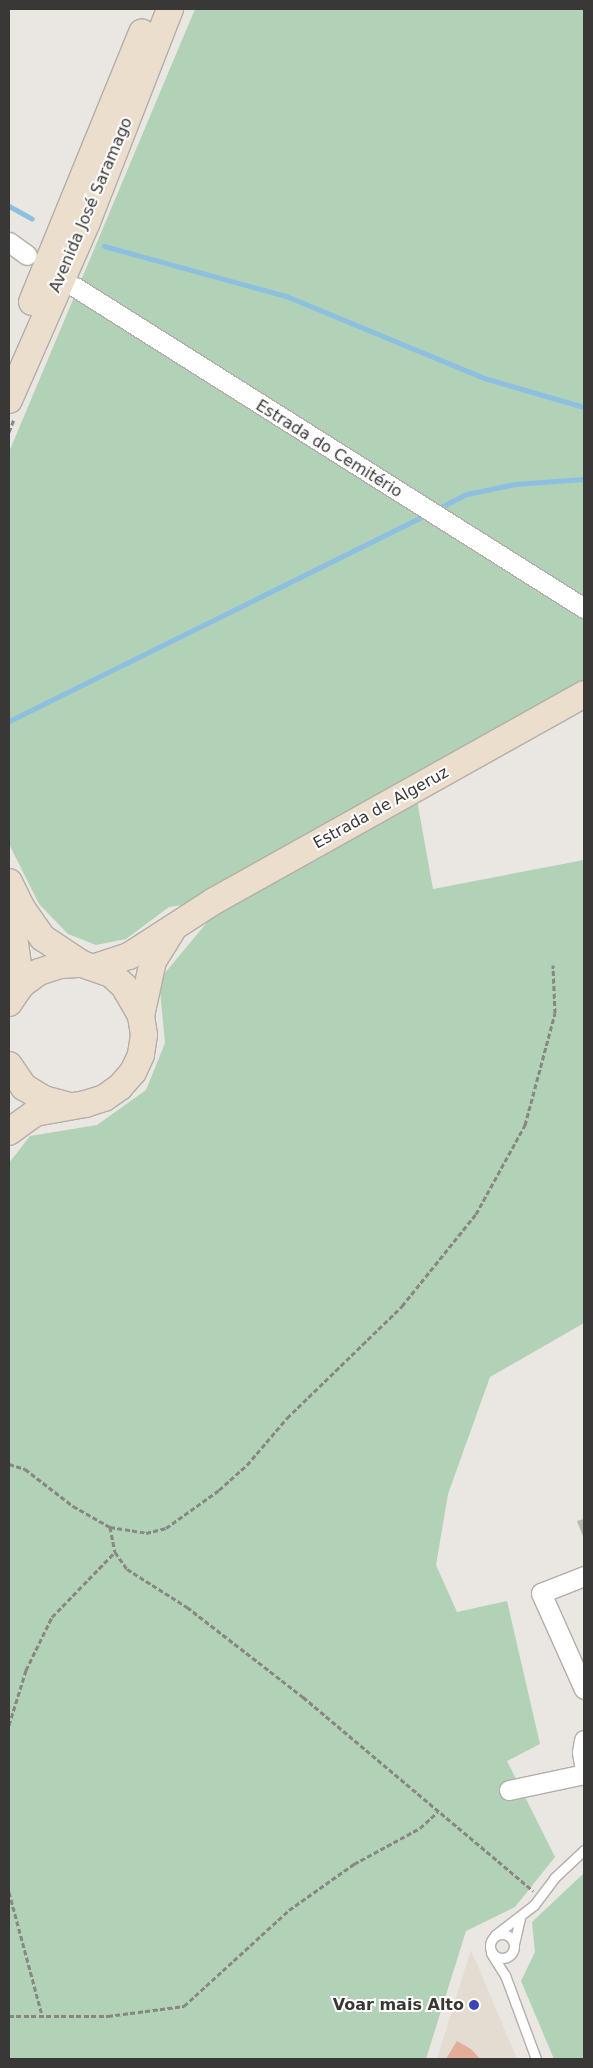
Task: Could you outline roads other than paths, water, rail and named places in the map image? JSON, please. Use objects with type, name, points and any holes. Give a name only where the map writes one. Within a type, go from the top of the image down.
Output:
[{"type":"main road","name":"Avenida José Saramago","points":[[9,356],[152,9]]},
{"type":"main road","name":"Avenida José Saramago","points":[[9,400],[87,222],[170,9]]},
{"type":"main road","name":"Estrada de Algeruz","points":[[15,994],[39,972],[53,967],[88,966],[129,956],[214,900],[584,694]]},
{"type":"main road","points":[[9,882],[21,907],[43,938],[88,966]]},
{"type":"main road","name":"Estrada de Algeruz","points":[[141,1016],[153,960],[178,924]]},
{"type":"main road","points":[[9,925],[18,958],[15,994]]},
{"type":"main road","name":"Estrada de Algeruz","points":[[9,1132],[36,1112],[104,1098],[120,1087],[133,1072],[141,1055],[144,1035],[141,1016],[124,986],[88,966]]},
{"type":"main road","name":"Estrada de Algeruz","points":[[9,1071],[24,1087],[44,1099],[66,1105]]},
{"type":"street","points":[[9,242],[28,255]]},
{"type":"street","name":"Estrada do Cemitério","points":[[75,287],[584,608]]},
{"type":"street","points":[[584,1576],[541,1594],[584,1689]]},
{"type":"street","points":[[584,1740],[582,1752],[584,1764]]},
{"type":"street","points":[[509,1790],[584,1774]]},
{"type":"lane","points":[[536,2059],[505,1975],[491,1952],[489,1945],[495,1935],[520,1917],[540,1897],[554,1878],[584,1850]]},
{"type":"lane","points":[[505,1975],[520,1917]]},
{"type":"lane","points":[[495,1935],[509,1936],[512,1950]]},
{"type":"lane","points":[[491,1952],[500,1958],[512,1950]]},
{"type":"waterway","points":[[9,206],[32,219]]},
{"type":"waterway","points":[[104,246],[286,296],[484,378],[584,407]]},
{"type":"waterway","points":[[441,507],[467,494],[515,484],[584,479]]},
{"type":"waterway","points":[[9,721],[419,518]]},
{"type":"place","name":"Voar mais Alto","points":[[474,2005]]}]
